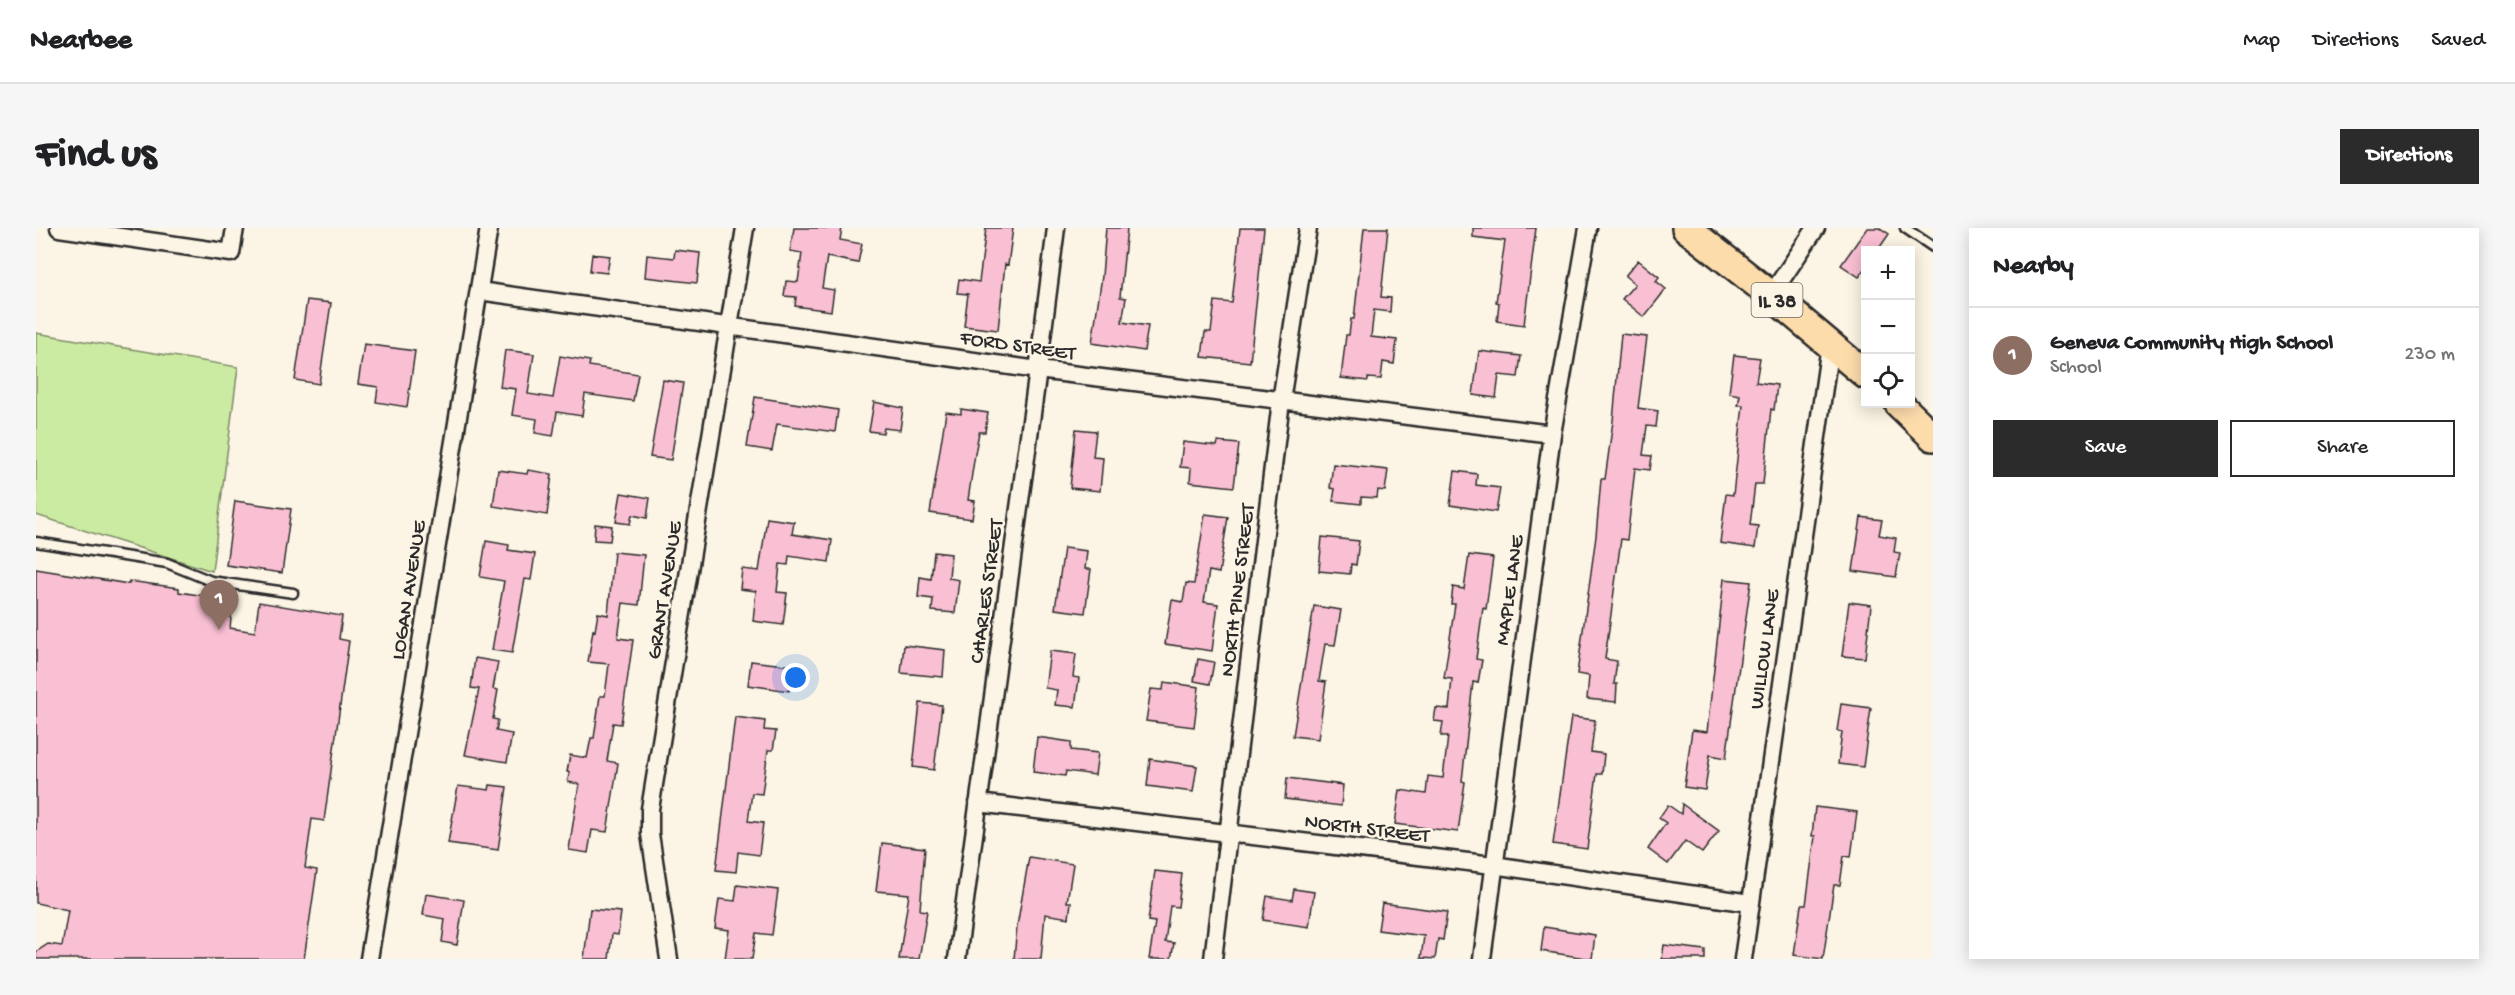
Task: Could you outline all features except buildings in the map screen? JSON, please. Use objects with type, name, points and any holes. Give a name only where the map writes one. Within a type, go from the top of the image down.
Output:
[{"type":"main road","name":"IL 38","points":[[1686,228],[1771,295],[1861,371]]},
{"type":"main road","points":[[1903,408],[1933,436]]},
{"type":"street","points":[[59,228],[231,253],[234,233]]},
{"type":"street","name":"LOGAN AVENUE","points":[[369,959],[489,228]]},
{"type":"street","name":"GRANT AVENUE","points":[[669,959],[650,834],[650,809],[745,228]]},
{"type":"street","name":"CHARLES STREET","points":[[957,959],[1056,228]]},
{"type":"street","name":"NORTH PINE STREET","points":[[1213,959],[1281,401],[1308,228]]},
{"type":"street","name":"MAPLE LANE","points":[[1482,959],[1552,434],[1588,228]]},
{"type":"street","points":[[1771,295],[1816,228]]},
{"type":"street","name":"FORD STREET","points":[[479,291],[1038,370],[1552,434]]},
{"type":"street","name":"WILLOW LANE","points":[[1743,959],[1830,345]]},
{"type":"street","name":"NORTH STREET","points":[[978,803],[1493,865],[1750,903]]},
{"type":"lane","points":[[1905,228],[1933,247]]},
{"type":"lane","points":[[36,543],[167,563],[211,582],[293,593]]},
{"type":"green space","points":[[36,333],[238,367],[212,571],[36,515]]},
{"type":"place","name":"Geneva Community High School","points":[[219,630]]}]
